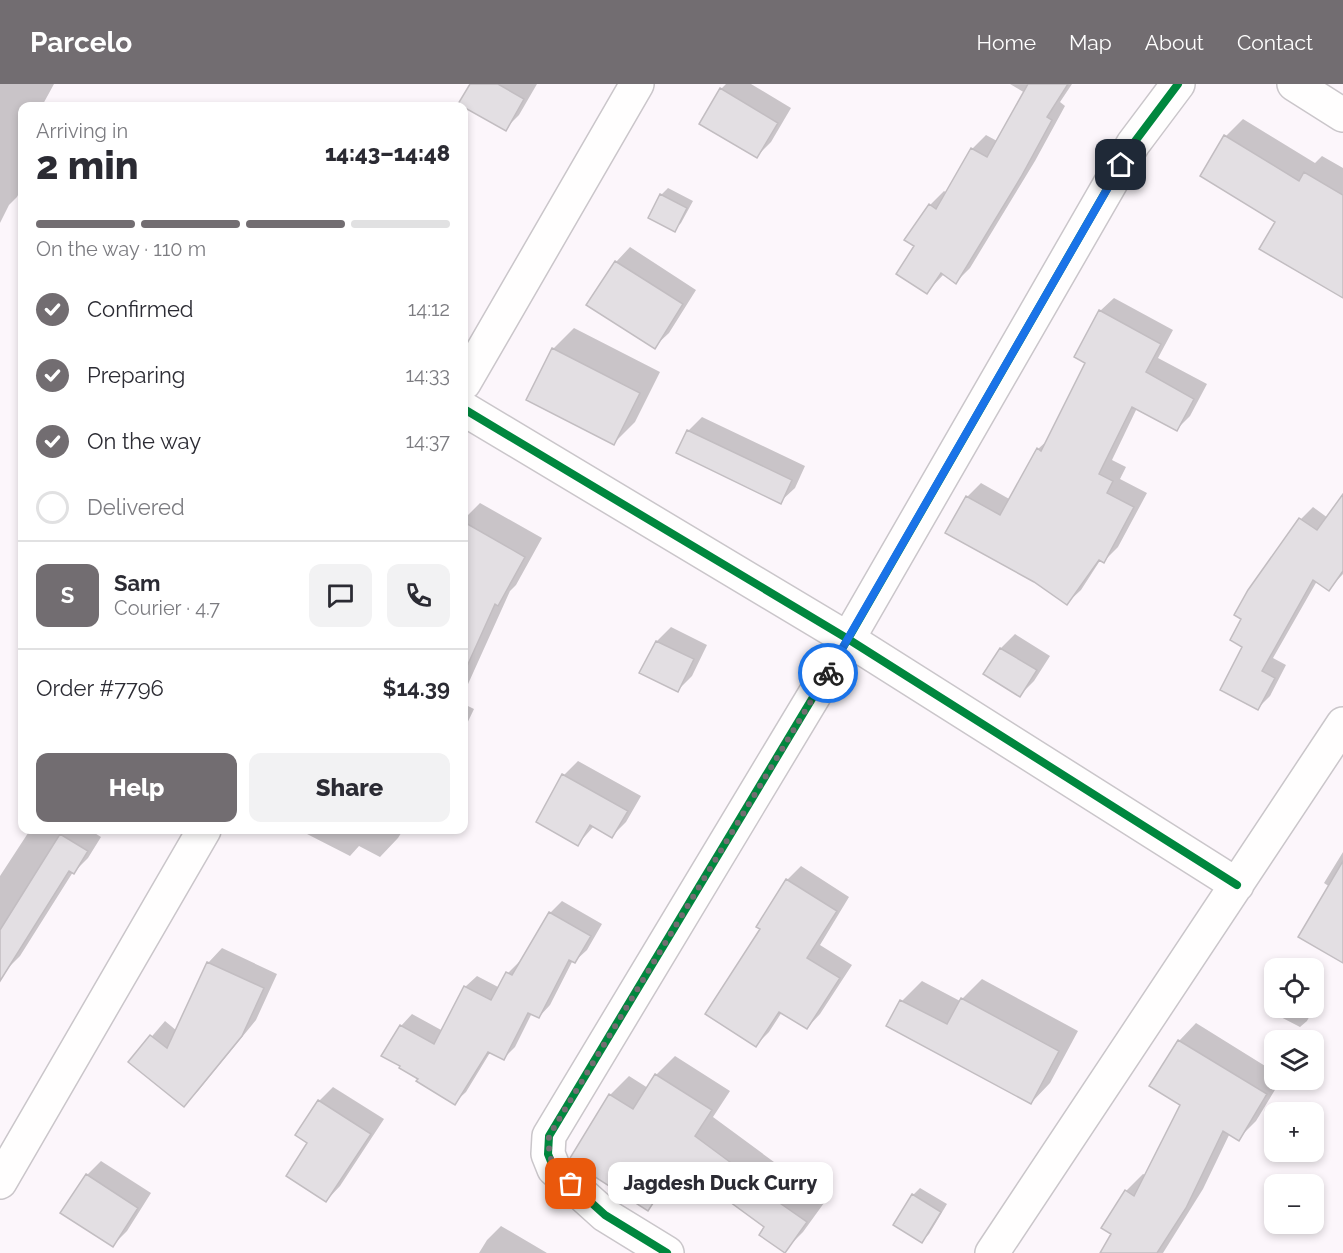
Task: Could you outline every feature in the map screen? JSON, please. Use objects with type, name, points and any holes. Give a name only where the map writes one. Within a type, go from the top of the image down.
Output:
[{"type":"street","points":[[468,376],[637,84]]},
{"type":"street","points":[[667,1253],[605,1215],[554,1169],[548,1154],[549,1136],[848,639],[1133,144],[1178,84]]},
{"type":"street","points":[[1294,84],[1343,115]]},
{"type":"street","points":[[468,411],[848,639],[1237,885]]},
{"type":"street","points":[[992,1253],[1343,724]]},
{"type":"street","points":[[0,1182],[202,834]]},
{"type":"building","points":[[470,84],[498,84],[524,99],[506,131],[468,110],[468,102],[459,102]]},
{"type":"building","points":[[1028,84],[1068,84],[1047,117],[1052,120],[1021,177],[956,284],[941,273],[927,294],[896,274],[914,246],[904,240],[929,204],[936,209],[971,148],[987,157]]},
{"type":"building","points":[[720,88],[778,123],[757,158],[699,124]]},
{"type":"building","points":[[1224,135],[1299,181],[1304,172],[1343,195],[1343,298],[1259,249],[1275,222],[1200,176]]},
{"type":"building","points":[[660,194],[687,208],[675,232],[648,218]]},
{"type":"building","points":[[615,261],[683,304],[655,349],[586,305]]},
{"type":"building","points":[[1099,310],[1161,344],[1146,372],[1194,399],[1177,431],[1132,407],[1099,474],[1113,481],[1107,493],[1134,507],[1104,563],[1099,560],[1067,605],[1034,582],[945,533],[966,496],[1000,515],[1037,448],[1041,451],[1085,363],[1074,357]]},
{"type":"building","points":[[552,348],[640,393],[614,445],[526,400]]},
{"type":"building","points":[[687,430],[792,480],[781,504],[676,453]]},
{"type":"building","points":[[1343,494],[1343,571],[1329,591],[1313,580],[1262,671],[1275,678],[1258,710],[1220,690],[1242,647],[1230,640],[1241,619],[1234,615],[1248,590],[1299,518],[1317,530]]},
{"type":"building","points":[[468,524],[525,557],[498,606],[495,604],[468,664]]},
{"type":"building","points":[[656,641],[694,659],[678,692],[639,673]]},
{"type":"building","points":[[1000,648],[1037,670],[1020,697],[983,674]]},
{"type":"building","points":[[562,774],[628,811],[612,838],[590,825],[578,846],[536,822]]},
{"type":"building","points":[[60,834],[88,851],[74,874],[69,871],[0,981],[0,930]]},
{"type":"building","points":[[1343,861],[1343,963],[1298,937]]},
{"type":"building","points":[[786,879],[837,911],[807,958],[840,978],[807,1029],[779,1012],[756,1047],[705,1014],[760,929],[756,927]]},
{"type":"building","points":[[549,912],[591,936],[575,963],[569,960],[539,1018],[528,1013],[504,1060],[488,1052],[455,1105],[416,1081],[418,1079],[399,1068],[400,1066],[381,1056],[400,1025],[434,1044],[464,986],[491,1000],[506,972],[512,975]]},
{"type":"building","points":[[207,962],[264,988],[242,1036],[184,1107],[128,1062],[150,1035],[167,1048]]},
{"type":"building","points":[[961,998],[1059,1051],[1031,1104],[886,1026],[900,1000],[947,1024]]},
{"type":"building","points":[[1178,1040],[1267,1094],[1239,1141],[1223,1131],[1186,1208],[1157,1253],[1100,1253],[1111,1234],[1101,1228],[1125,1190],[1134,1196],[1180,1105],[1149,1086]]},
{"type":"building","points":[[655,1074],[712,1110],[695,1136],[757,1182],[754,1185],[807,1222],[785,1253],[759,1235],[764,1227],[678,1164],[648,1211],[581,1168],[570,1158],[609,1094],[633,1109]]},
{"type":"building","points":[[318,1100],[371,1134],[326,1202],[286,1176],[307,1143],[295,1135]]},
{"type":"building","points":[[86,1174],[138,1208],[113,1247],[60,1213]]},
{"type":"building","points":[[912,1194],[941,1212],[922,1243],[893,1225]]},
{"type":"cycle path","points":[[667,1253],[605,1215],[554,1169],[548,1154],[549,1136],[848,639],[1133,144],[1178,84]]},
{"type":"cycle path","points":[[468,411],[848,639],[1237,885]]},
{"type":"way so far","points":[[571,1184],[554,1169],[548,1154],[549,1136],[828,673]]},
{"type":"place","name":"Jagdesh Duck Curry","points":[[571,1184]]},
{"type":"route","points":[[828,673],[1121,165]]}]
